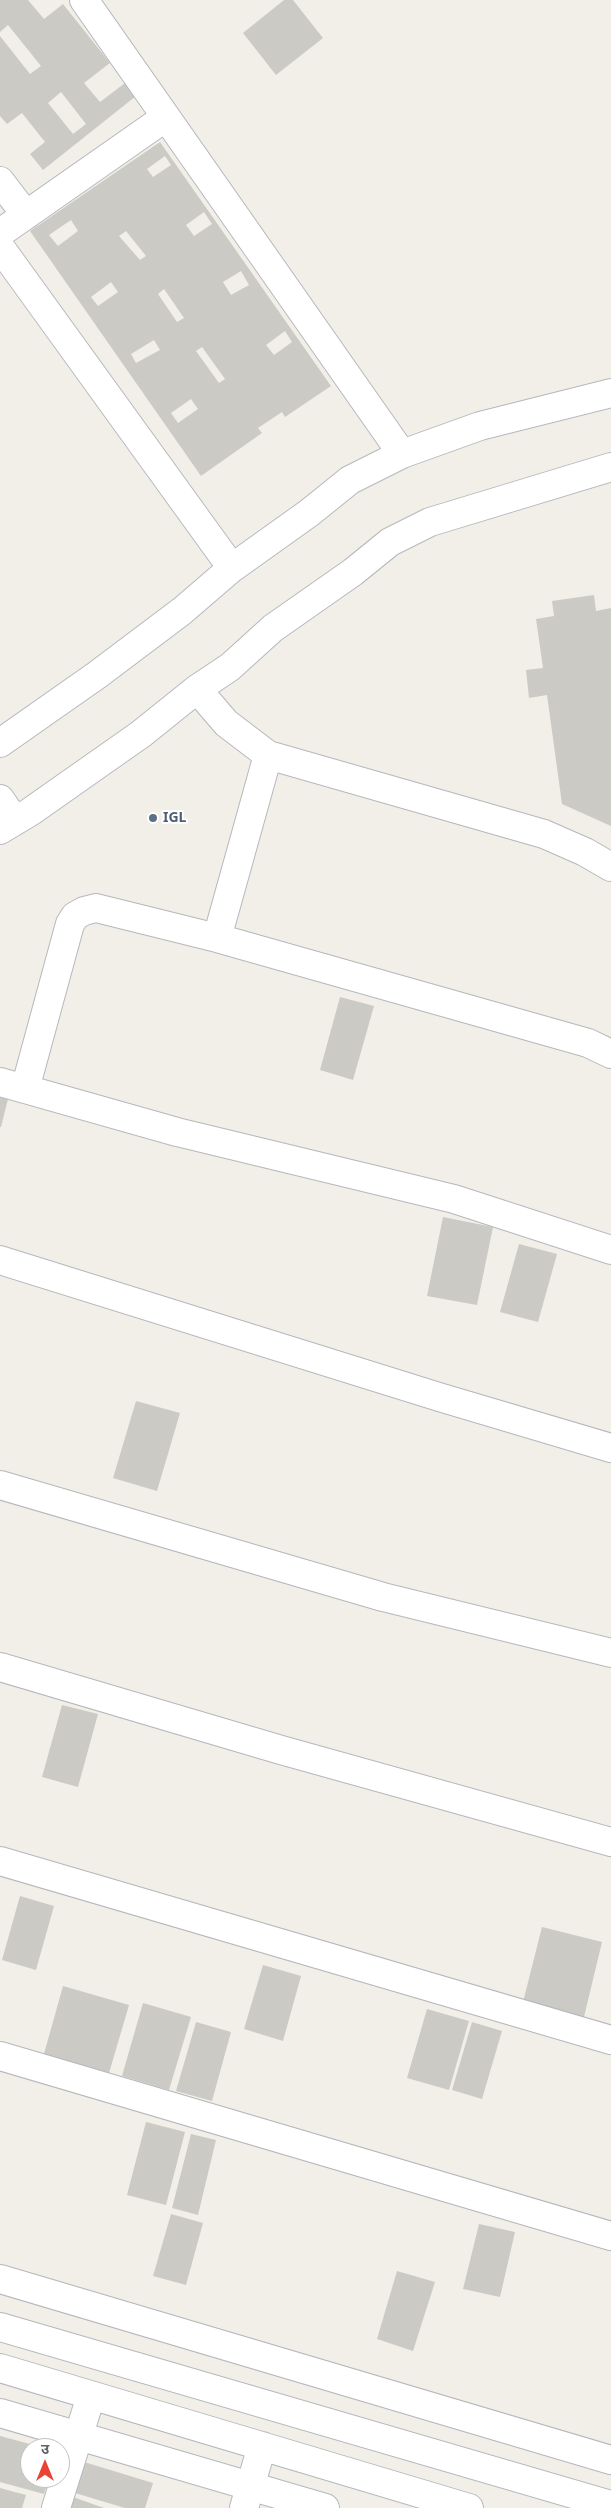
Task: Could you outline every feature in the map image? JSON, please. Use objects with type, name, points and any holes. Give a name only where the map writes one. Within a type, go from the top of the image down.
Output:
[{"type":"street","points":[[84,0],[402,454]]},
{"type":"street","points":[[0,234],[166,117]]},
{"type":"street","points":[[0,181],[26,215]]},
{"type":"street","points":[[0,247],[232,568]]},
{"type":"street","points":[[0,743],[97,676],[174,617],[232,568],[350,480],[402,454],[480,426],[611,393]]},
{"type":"street","points":[[5,817],[141,734],[197,689],[230,667],[273,628],[353,572],[390,542],[430,522],[611,467]]},
{"type":"street","points":[[197,689],[226,723],[268,756],[544,834],[585,852],[611,867]]},
{"type":"street","points":[[217,938],[268,756]]},
{"type":"street","points":[[611,1054],[605,1049],[588,1043],[217,938],[96,908],[75,916],[70,924],[12,1085],[177,1132],[454,1199],[611,1250]]},
{"type":"street","points":[[0,1260],[439,1397],[611,1448]]},
{"type":"street","points":[[0,1484],[383,1597],[611,1653]]},
{"type":"street","points":[[0,1667],[281,1750],[611,1842]]},
{"type":"street","points":[[0,1861],[611,2040]]},
{"type":"street","points":[[0,2056],[611,2236]]},
{"type":"street","points":[[0,2278],[611,2460]]},
{"type":"street","points":[[0,2327],[611,2505]]},
{"type":"street","points":[[0,2368],[462,2507]]},
{"type":"street","points":[[56,2508],[91,2396]]},
{"type":"street","points":[[0,2413],[79,2436],[247,2497],[325,2508]]},
{"type":"street","points":[[247,2497],[262,2446]]},
{"type":"building","points":[[0,0],[28,0],[44,19],[63,4],[110,63],[84,83],[100,102],[125,83],[136,96],[43,170],[30,154],[45,142],[22,113],[7,124],[0,116],[0,36],[30,74],[41,66],[8,25],[0,32]],"holes":[[[61,92],[86,124],[73,134],[48,103]]]},
{"type":"building","points":[[284,0],[293,0],[323,38],[276,75],[243,33]]},
{"type":"building","points":[[160,142],[331,386],[285,417],[282,412],[258,428],[262,433],[201,476],[30,231]],"holes":[[[165,156],[171,165],[153,177],[147,169]],[[204,212],[212,224],[194,236],[186,225]],[[71,220],[78,231],[58,246],[49,235]],[[126,231],[146,256],[140,260],[119,236]],[[241,271],[249,285],[231,295],[223,282]],[[111,282],[118,292],[98,306],[91,297]],[[164,289],[184,318],[177,322],[158,294]],[[285,331],[292,342],[274,355],[266,345]],[[154,340],[160,350],[136,363],[131,354]],[[202,347],[225,379],[219,383],[196,351]],[[191,399],[198,409],[178,423],[171,413]]]},
{"type":"building","points":[[594,595],[596,611],[611,608],[611,826],[562,804],[547,695],[529,698],[526,670],[543,668],[536,619],[554,616],[552,601]]},
{"type":"building","points":[[340,997],[374,1006],[353,1080],[320,1070]]},
{"type":"building","points":[[0,1097],[8,1099],[1,1127],[0,1127]]},
{"type":"building","points":[[443,1217],[493,1227],[477,1305],[427,1296]]},
{"type":"building","points":[[519,1244],[557,1254],[538,1322],[500,1312]]},
{"type":"building","points":[[136,1401],[180,1413],[157,1491],[113,1478]]},
{"type":"building","points":[[62,1705],[98,1714],[78,1787],[42,1777]]},
{"type":"building","points":[[20,1896],[54,1906],[36,1970],[2,1960]]},
{"type":"building","points":[[542,1927],[602,1942],[584,2017],[523,2002]]},
{"type":"building","points":[[263,1965],[301,1976],[283,2041],[244,2029]]},
{"type":"building","points":[[63,1986],[129,2005],[107,2080],[42,2061]]},
{"type":"building","points":[[143,2003],[191,2017],[169,2090],[122,2076]]},
{"type":"building","points":[[427,2009],[469,2021],[449,2090],[407,2078]]},
{"type":"building","points":[[196,2022],[231,2032],[212,2101],[176,2091]]},
{"type":"building","points":[[472,2022],[502,2031],[482,2099],[452,2090]]},
{"type":"building","points":[[146,2122],[185,2132],[166,2205],[127,2195]]},
{"type":"building","points":[[191,2134],[216,2140],[198,2215],[172,2208]]},
{"type":"building","points":[[171,2214],[203,2223],[186,2285],[153,2276]]},
{"type":"building","points":[[479,2224],[515,2232],[500,2297],[463,2289]]},
{"type":"building","points":[[397,2271],[435,2282],[413,2351],[377,2339]]},
{"type":"building","points":[[0,2436],[20,2441],[20,2487],[0,2482]]},
{"type":"building","points":[[84,2462],[153,2483],[145,2508],[125,2508],[75,2493]]},
{"type":"building","points":[[0,2488],[26,2495],[22,2508],[0,2508]]},
{"type":"building","points":[[22,2488],[46,2488],[44,2494]]},
{"type":"building","points":[[73,2497],[104,2508],[69,2508]]},
{"type":"place","name":"IGL","points":[[153,818]]}]
